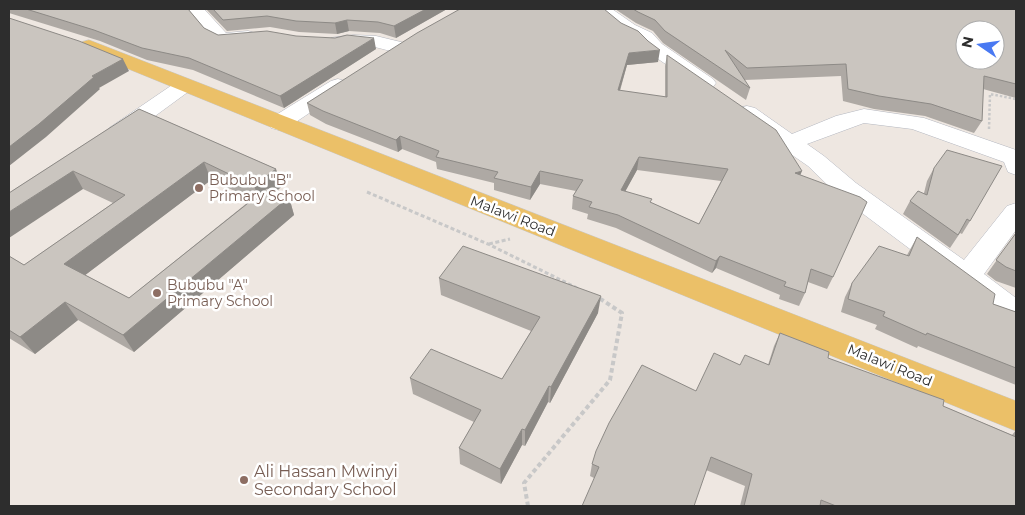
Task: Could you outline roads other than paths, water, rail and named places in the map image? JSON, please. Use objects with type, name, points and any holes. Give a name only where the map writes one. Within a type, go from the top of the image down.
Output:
[{"type":"main road","name":"Malawi Road","points":[[64,38],[92,47],[278,123],[1016,416]]},
{"type":"street","points":[[195,9],[216,36],[222,38],[265,36]]},
{"type":"street","points":[[602,9],[628,29],[645,37],[655,48],[791,142],[816,161],[847,189],[1016,313]]},
{"type":"street","points":[[374,62],[418,35]]},
{"type":"street","points":[[316,41],[337,42],[350,39],[380,41],[398,47]]},
{"type":"street","points":[[278,123],[350,77]]},
{"type":"street","points":[[96,147],[185,85]]},
{"type":"street","points":[[791,142],[844,121],[864,116],[916,123],[988,148],[1016,160]]},
{"type":"street","points":[[967,276],[1016,212]]},
{"type":"place","name":"Bububu \"B\" Primary School","points":[[199,188]]},
{"type":"place","name":"Bububu \"A\" Primary School","points":[[157,293]]},
{"type":"place","name":"Ali Hassan Mwinyi Secondary School","points":[[244,480]]}]
